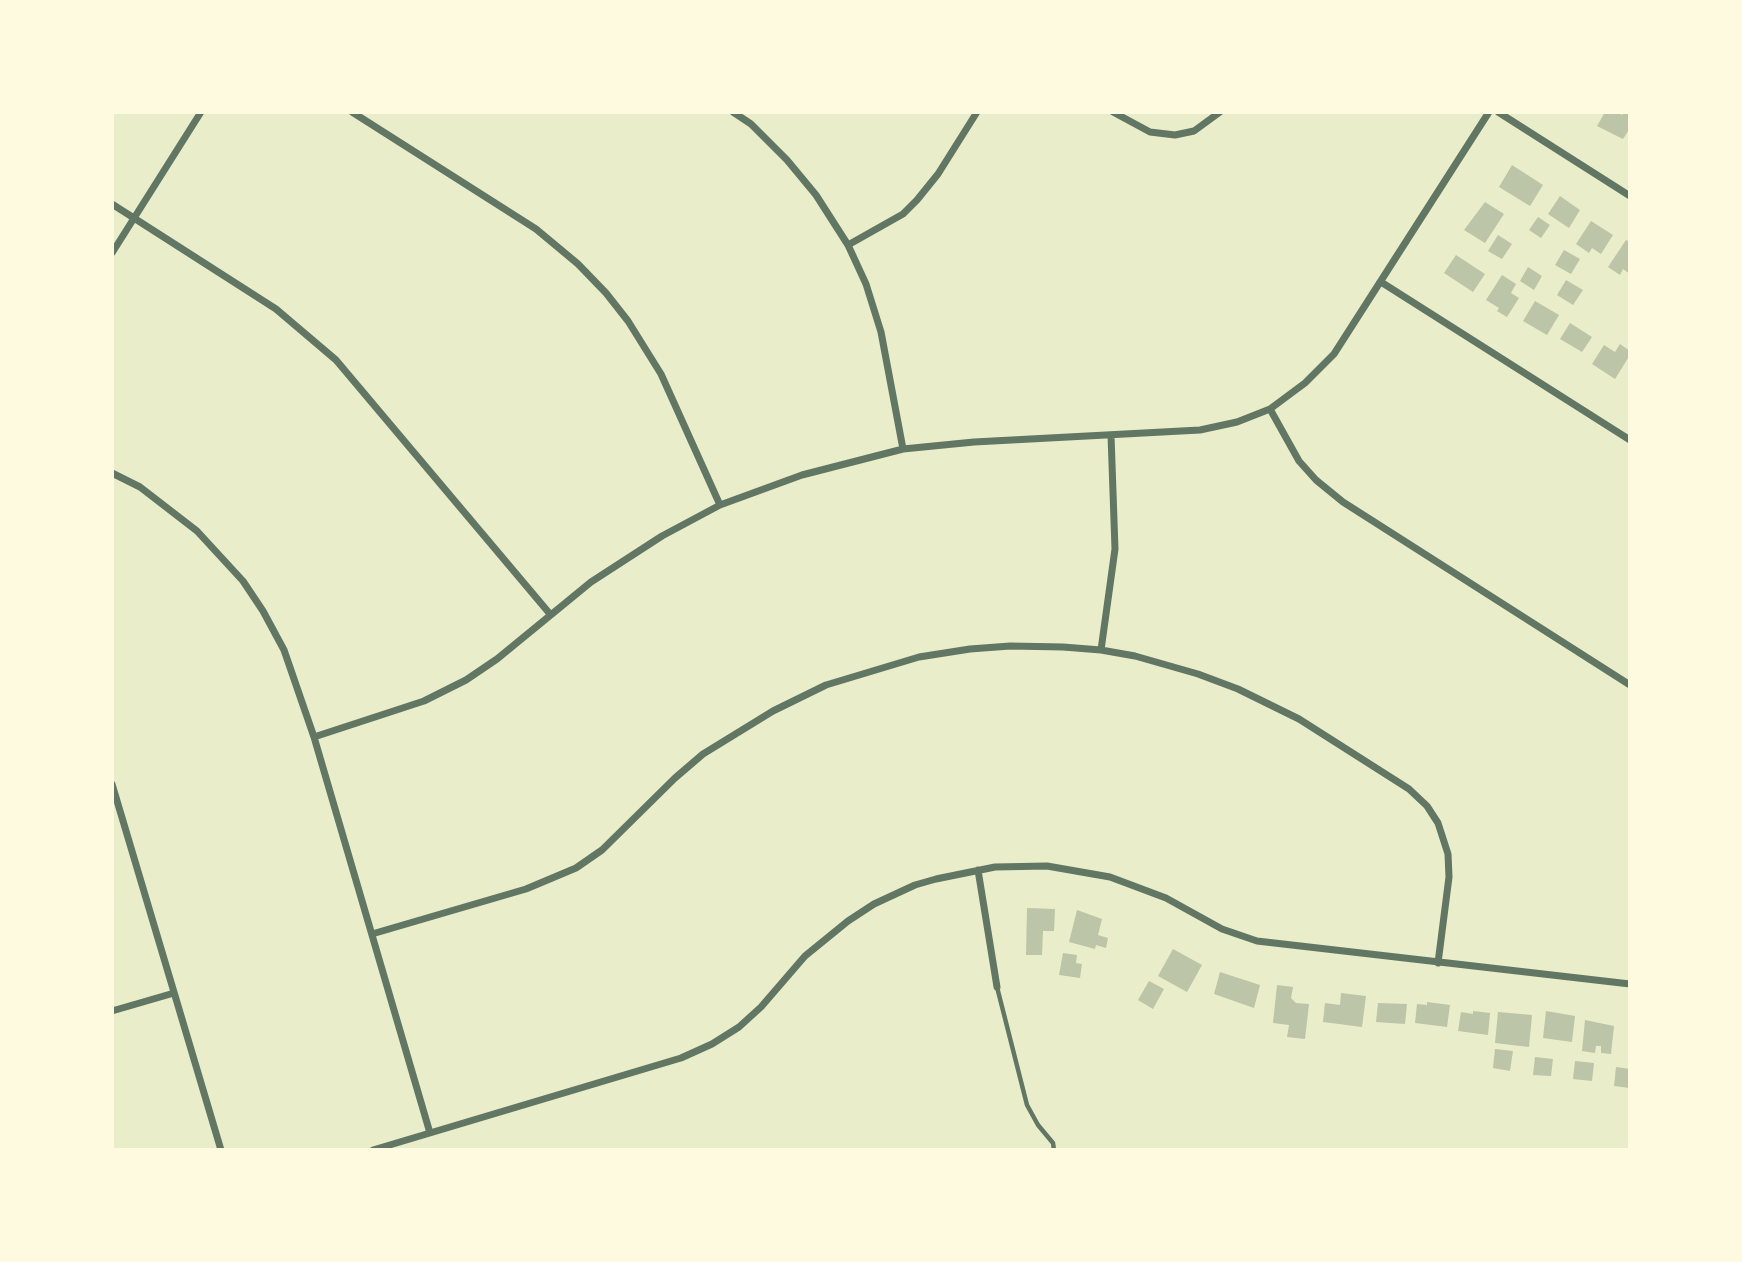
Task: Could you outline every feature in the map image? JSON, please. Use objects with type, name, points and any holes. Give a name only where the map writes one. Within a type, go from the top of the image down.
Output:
[{"type":"street","points":[[112,253],[201,112]]},
{"type":"street","points":[[352,112],[536,229],[578,264],[606,293],[628,321],[661,374],[720,505]]},
{"type":"street","points":[[733,112],[751,124],[787,160],[816,195],[848,245],[866,284],[881,332],[903,449]]},
{"type":"street","points":[[848,245],[903,214],[917,200],[938,174],[977,112]]},
{"type":"street","points":[[1113,112],[1150,132],[1175,135],[1194,131],[1220,112]]},
{"type":"street","points":[[314,737],[424,701],[466,680],[497,659],[550,614],[621,561],[720,505],[830,466],[903,449],[974,442],[1200,430],[1237,422],[1270,409],[1305,383],[1327,362],[1489,112]]},
{"type":"street","points":[[1498,112],[1630,196]]},
{"type":"street","points":[[112,204],[276,309],[336,360],[550,614]]},
{"type":"street","points":[[1381,282],[1630,440]]},
{"type":"street","points":[[1270,409],[1300,461],[1316,480],[1343,502],[1630,685]]},
{"type":"street","points":[[1101,650],[1115,549],[1111,435]]},
{"type":"street","points":[[112,473],[140,487],[205,538],[243,581],[284,650],[314,737],[430,1133]]},
{"type":"street","points":[[372,934],[526,889],[576,868],[602,850],[703,754],[773,711],[827,685],[894,663],[970,649],[1010,646],[1101,650],[1159,662],[1238,689],[1298,719],[1418,797],[1438,823],[1448,854],[1449,877],[1438,963]]},
{"type":"street","points":[[112,784],[220,1150]]},
{"type":"street","points":[[373,1150],[681,1058],[712,1044],[739,1027],[761,1007],[805,956],[857,915],[915,885],[978,870],[1047,866],[1099,874],[1166,898],[1244,938],[1291,946],[1630,984]]},
{"type":"street","points":[[978,870],[997,987]]},
{"type":"street","points":[[112,1011],[174,993]]},
{"type":"lane","points":[[997,987],[1027,1105],[1055,1150]]},
{"type":"building","points":[[1605,112],[1622,115],[1624,112],[1630,113],[1630,128],[1623,139],[1597,126]]},
{"type":"building","points":[[1512,165],[1543,185],[1530,206],[1499,187]]},
{"type":"building","points":[[1560,196],[1580,210],[1569,228],[1548,214]]},
{"type":"building","points":[[1485,202],[1504,214],[1485,243],[1464,230]]},
{"type":"building","points":[[1538,217],[1550,225],[1541,238],[1529,230]]},
{"type":"building","points":[[1591,221],[1613,235],[1601,254],[1592,248],[1589,253],[1576,244]]},
{"type":"building","points":[[1498,235],[1512,244],[1502,259],[1488,251]]},
{"type":"building","points":[[1626,240],[1630,242],[1630,274],[1623,269],[1620,275],[1608,267]]},
{"type":"building","points":[[1564,250],[1580,259],[1571,274],[1555,265]]},
{"type":"building","points":[[1456,255],[1485,274],[1473,292],[1444,273]]},
{"type":"building","points":[[1528,267],[1542,276],[1534,290],[1520,281]]},
{"type":"building","points":[[1502,275],[1516,284],[1511,293],[1519,298],[1507,317],[1486,300]]},
{"type":"building","points":[[1566,280],[1583,290],[1573,305],[1557,295]]},
{"type":"building","points":[[1535,301],[1559,315],[1547,335],[1523,321]]},
{"type":"building","points":[[1570,323],[1592,337],[1582,352],[1560,339]]},
{"type":"building","points":[[1620,344],[1630,351],[1630,355],[1615,379],[1592,364],[1604,345],[1615,352]]},
{"type":"building","points":[[1027,908],[1055,909],[1054,931],[1043,931],[1042,955],[1026,955]]},
{"type":"building","points":[[1077,910],[1102,919],[1098,935],[1108,938],[1106,948],[1096,945],[1095,949],[1069,942]]},
{"type":"building","points":[[1173,949],[1202,965],[1187,992],[1158,976]]},
{"type":"building","points":[[1063,953],[1077,955],[1076,963],[1082,964],[1080,978],[1059,975]]},
{"type":"building","points":[[1220,972],[1260,985],[1254,1008],[1214,994]]},
{"type":"building","points":[[1149,981],[1164,989],[1153,1009],[1138,1000]]},
{"type":"building","points":[[1277,985],[1293,987],[1291,998],[1296,1003],[1309,1004],[1305,1039],[1287,1037],[1289,1025],[1273,1023]]},
{"type":"building","points":[[1341,993],[1366,996],[1362,1027],[1323,1022],[1325,1003],[1340,1005]]},
{"type":"building","points":[[1427,1002],[1450,1005],[1447,1027],[1415,1023],[1417,1004],[1427,1005]]},
{"type":"building","points":[[1378,1003],[1407,1004],[1405,1024],[1376,1022]]},
{"type":"building","points":[[1473,1011],[1490,1013],[1488,1035],[1458,1031],[1461,1012],[1473,1014]]},
{"type":"building","points":[[1546,1011],[1575,1016],[1572,1042],[1543,1038]]},
{"type":"building","points":[[1498,1012],[1532,1015],[1529,1047],[1495,1043]]},
{"type":"building","points":[[1585,1020],[1614,1026],[1611,1054],[1601,1053],[1601,1046],[1596,1046],[1595,1053],[1582,1051]]},
{"type":"building","points":[[1495,1049],[1513,1051],[1510,1071],[1493,1068]]},
{"type":"building","points":[[1535,1057],[1553,1059],[1551,1076],[1533,1075]]},
{"type":"building","points":[[1575,1061],[1594,1063],[1592,1081],[1573,1079]]},
{"type":"building","points":[[1616,1067],[1630,1069],[1630,1088],[1614,1086]]}]
